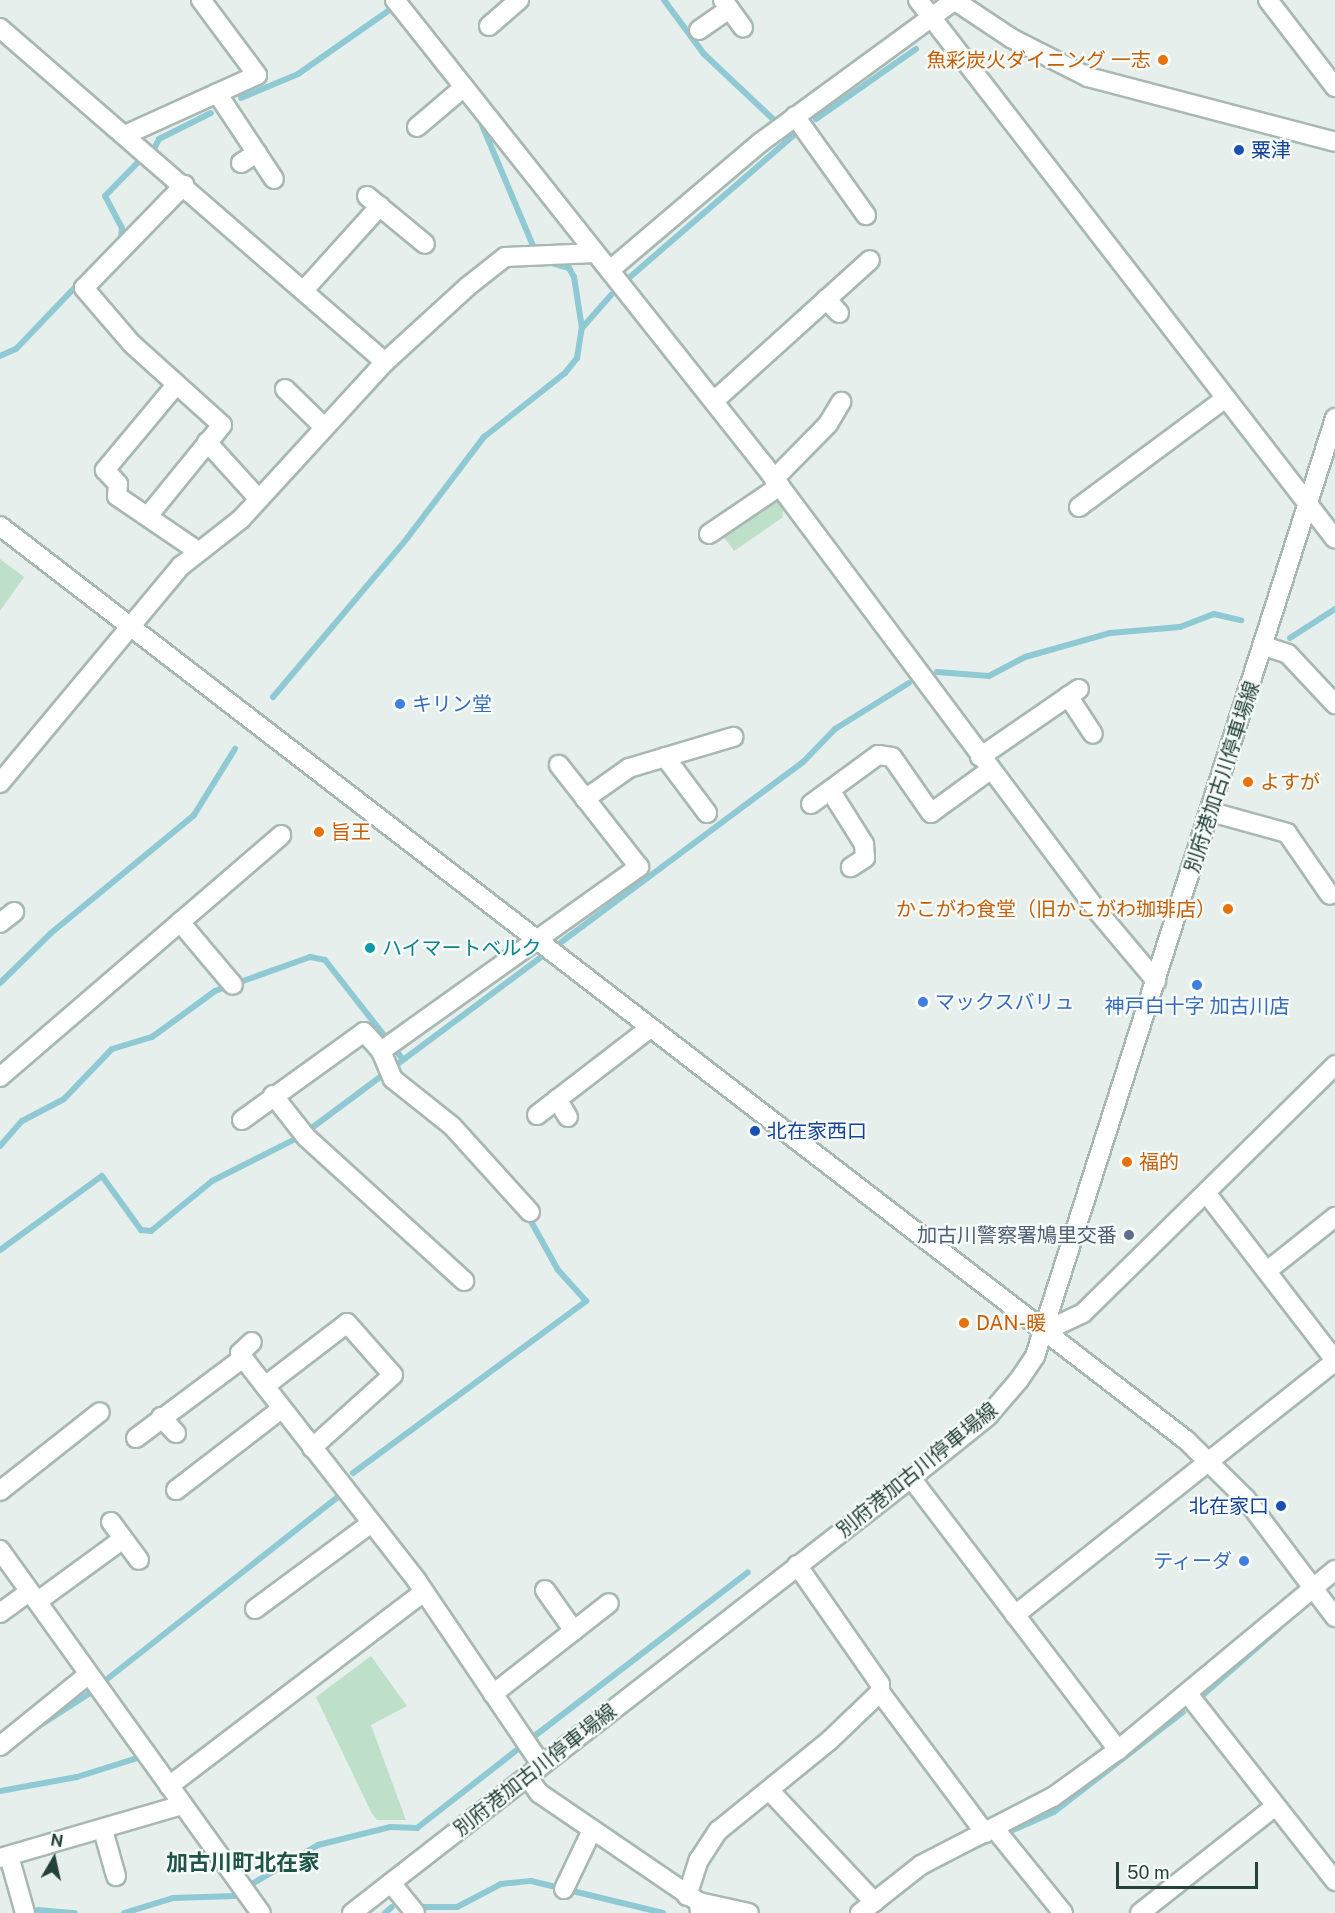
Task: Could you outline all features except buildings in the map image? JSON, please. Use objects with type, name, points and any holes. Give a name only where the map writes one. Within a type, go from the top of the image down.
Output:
[{"type":"street","points":[[395,0],[714,401],[985,764],[1156,981]]},
{"type":"street","points":[[918,0],[930,20],[1335,539]]},
{"type":"street","points":[[610,270],[795,116],[930,20],[954,0],[1011,38],[1088,77],[1335,142]]},
{"type":"street","points":[[1268,0],[1335,87]]},
{"type":"street","points":[[125,135],[257,75],[196,3]]},
{"type":"street","points":[[489,26],[506,4]]},
{"type":"street","points":[[699,30],[726,4],[743,28]]},
{"type":"street","points":[[0,28],[305,289],[385,362]]},
{"type":"street","points":[[417,128],[463,88]]},
{"type":"street","points":[[217,93],[274,179]]},
{"type":"street","points":[[795,116],[866,215]]},
{"type":"street","points":[[241,163],[257,153]]},
{"type":"street","points":[[148,516],[222,425],[176,385],[91,302],[84,288],[184,186]]},
{"type":"street","points":[[305,289],[373,201],[425,244]]},
{"type":"street","points":[[0,783],[51,729],[130,626],[199,552],[258,498],[385,362],[505,257],[595,254]]},
{"type":"street","points":[[714,401],[870,260]]},
{"type":"street","points":[[826,299],[839,313]]},
{"type":"street","points":[[176,385],[105,470],[118,484],[117,496],[199,552]]},
{"type":"street","points":[[285,389],[324,427]]},
{"type":"street","points":[[1079,507],[1226,398]]},
{"type":"street","points":[[709,534],[777,483],[828,424],[841,402]]},
{"type":"street","name":"別府港加古川停車場線","points":[[352,1913],[911,1478],[988,1416],[1019,1380],[1043,1332],[1335,418]]},
{"type":"street","points":[[207,442],[258,498]]},
{"type":"street","points":[[0,526],[1209,1460],[1316,1586],[1335,1617]]},
{"type":"street","points":[[1264,646],[1288,654],[1335,704]]},
{"type":"street","points":[[811,804],[878,755],[892,757],[931,813],[985,764],[1074,693],[1094,734]]},
{"type":"street","points":[[585,799],[629,768],[733,737]]},
{"type":"street","points":[[665,757],[707,813]]},
{"type":"street","points":[[381,1051],[533,938],[639,867],[559,765]]},
{"type":"street","points":[[830,790],[864,844],[865,858],[851,867]]},
{"type":"street","points":[[1211,812],[1287,833],[1320,889]]},
{"type":"street","points":[[0,1077],[281,835]]},
{"type":"street","points":[[180,922],[233,985]]},
{"type":"street","points":[[537,1115],[650,1028]]},
{"type":"street","points":[[242,1120],[273,1095],[364,1032],[381,1051],[393,1079],[452,1126],[530,1212]]},
{"type":"street","points":[[1043,1332],[1083,1313],[1207,1194],[1335,1065]]},
{"type":"street","points":[[273,1095],[306,1137],[464,1281]]},
{"type":"street","points":[[556,1099],[568,1117]]},
{"type":"street","points":[[1015,1615],[1335,1361],[1207,1194]]},
{"type":"street","points":[[1267,1271],[1335,1217]]},
{"type":"street","points":[[266,1386],[347,1323],[393,1375],[312,1448]]},
{"type":"street","points":[[136,1438],[248,1350],[266,1386],[281,1409],[424,1592],[493,1694],[534,1770],[539,1793],[695,1904],[749,1913]]},
{"type":"street","points":[[176,1490],[281,1409]]},
{"type":"street","points":[[0,1491],[100,1412]]},
{"type":"street","points":[[161,1417],[176,1433]]},
{"type":"street","points":[[911,1478],[1119,1750]]},
{"type":"street","points":[[111,1522],[139,1560]]},
{"type":"street","points":[[255,1609],[370,1524]]},
{"type":"street","points":[[0,1613],[34,1596],[123,1539]]},
{"type":"street","points":[[0,1550],[261,1913]]},
{"type":"street","points":[[797,1565],[880,1684],[880,1692],[990,1831],[1063,1913]]},
{"type":"street","points":[[769,1790],[867,1908],[921,1865],[1053,1797],[1119,1750],[1335,1570]]},
{"type":"street","points":[[545,1590],[574,1631]]},
{"type":"street","points":[[169,1786],[424,1592]]},
{"type":"street","points":[[493,1694],[609,1603]]},
{"type":"street","points":[[0,1746],[89,1674]]},
{"type":"street","points":[[695,1904],[699,1860],[718,1832],[880,1692]]},
{"type":"street","points":[[1188,1694],[1274,1807],[1335,1881]]},
{"type":"street","points":[[25,1913],[4,1857],[103,1830],[182,1805]]},
{"type":"street","points":[[1140,1913],[1274,1807]]},
{"type":"street","points":[[103,1830],[116,1876]]},
{"type":"street","points":[[564,1889],[592,1830]]},
{"type":"street","points":[[391,1882],[415,1913]]},
{"type":"green space","points":[[773,494],[784,507],[782,518],[734,551],[720,532]]},
{"type":"green space","points":[[0,559],[24,577],[0,611]]},
{"type":"green space","points":[[371,1656],[407,1706],[371,1725],[406,1820],[377,1820],[372,1814],[316,1697]]},
{"type":"waterway","points":[[664,0],[704,54],[775,121]]},
{"type":"waterway","points":[[241,98],[298,74],[391,9],[395,14]]},
{"type":"waterway","points":[[816,119],[916,49]]},
{"type":"waterway","points":[[155,147],[159,139],[211,113]]},
{"type":"waterway","points":[[482,125],[533,246]]},
{"type":"waterway","points":[[630,277],[796,133]]},
{"type":"waterway","points":[[121,241],[122,228],[105,196],[143,157]]},
{"type":"waterway","points":[[548,262],[569,268],[574,277],[582,328]]},
{"type":"waterway","points":[[0,356],[16,349],[80,282]]},
{"type":"waterway","points":[[273,697],[408,537],[484,437],[565,373],[577,358],[582,328],[611,295]]},
{"type":"waterway","points":[[1290,638],[1335,609]]},
{"type":"waterway","points":[[937,672],[989,676],[1025,657],[1110,633],[1180,627],[1214,614],[1241,620]]},
{"type":"waterway","points":[[313,1127],[803,762],[835,729],[909,683]]},
{"type":"waterway","points":[[0,983],[51,933],[194,815],[235,749]]},
{"type":"waterway","points":[[0,1146],[22,1121],[64,1099],[112,1049],[152,1037],[215,991],[310,957],[325,960],[401,1057]]},
{"type":"waterway","points":[[0,1250],[102,1176],[141,1230],[151,1231],[212,1181],[295,1139]]},
{"type":"waterway","points":[[353,1473],[586,1301],[558,1270],[528,1216]]},
{"type":"waterway","points":[[106,1680],[340,1495],[338,1490]]},
{"type":"waterway","points":[[528,1741],[748,1572]]},
{"type":"waterway","points":[[1203,1695],[1278,1629]]},
{"type":"waterway","points":[[39,1726],[93,1691]]},
{"type":"waterway","points":[[956,1855],[1054,1812],[1183,1712]]},
{"type":"waterway","points":[[252,1884],[318,1845],[390,1827],[417,1828],[518,1749]]},
{"type":"waterway","points":[[0,1791],[77,1777],[141,1757]]},
{"type":"waterway","points":[[422,1907],[457,1907],[501,1884],[531,1881],[663,1913]]},
{"type":"waterway","points":[[124,1913],[173,1898],[235,1896]]},
{"type":"waterway","points":[[385,1913],[392,1907]]},
{"type":"waterway","points":[[38,1910],[75,1913]]},
{"type":"place","name":"魚彩炭火ダイニング 一志","points":[[1163,60]]},
{"type":"place","name":"粟津","points":[[1239,150]]},
{"type":"place","name":"キリン堂","points":[[400,704]]},
{"type":"place","name":"よすが","points":[[1248,782]]},
{"type":"place","name":"旨王","points":[[319,832]]},
{"type":"place","name":"かこがわ食堂（旧かこがわ珈琲店）","points":[[1228,909]]},
{"type":"place","name":"ハイマートベルク","points":[[370,948]]},
{"type":"place","name":"神戸白十字 加古川店","points":[[1197,985]]},
{"type":"place","name":"マックスバリュ","points":[[923,1002]]},
{"type":"place","name":"北在家西口","points":[[755,1131]]},
{"type":"place","name":"福的","points":[[1127,1162]]},
{"type":"place","name":"加古川警察署鳩里交番","points":[[1129,1235]]},
{"type":"place","name":"DAN-暖","points":[[964,1323]]},
{"type":"place","name":"北在家口","points":[[1281,1506]]},
{"type":"place","name":"ティーダ","points":[[1244,1561]]},
{"type":"district","name":"加古川町北在家","points":[[243,1863]]}]
